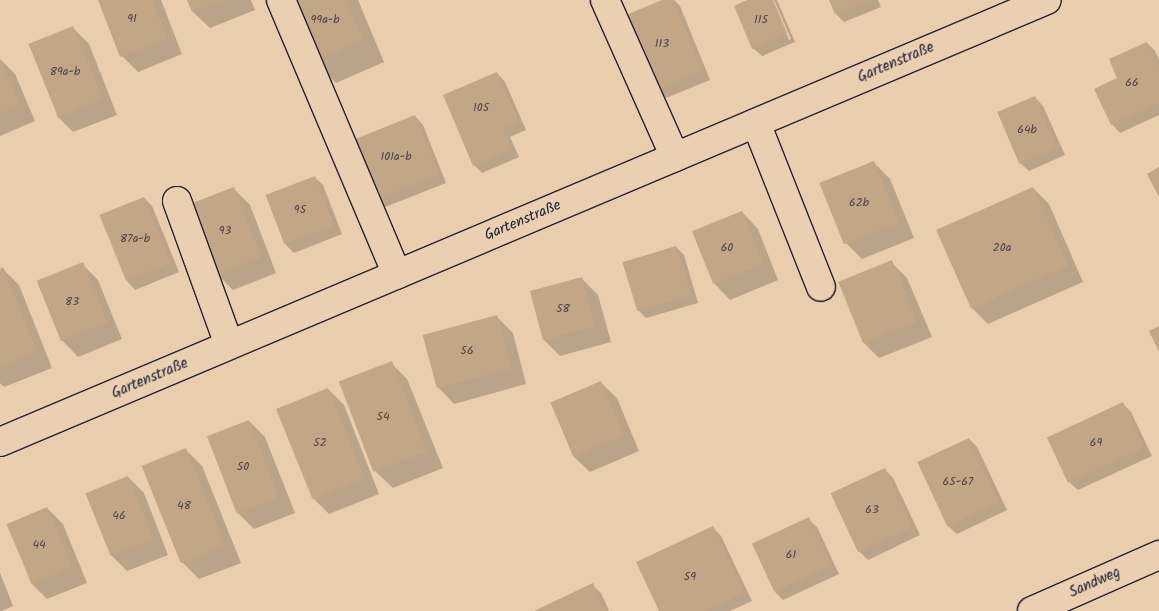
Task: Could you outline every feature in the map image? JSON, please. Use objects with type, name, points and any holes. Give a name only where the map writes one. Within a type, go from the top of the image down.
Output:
[{"type":"street","points":[[281,0],[397,274]]},
{"type":"street","points":[[605,0],[675,157]]},
{"type":"street","name":"Gartenstraße","points":[[0,442],[1047,0]]},
{"type":"street","points":[[756,123],[821,287]]},
{"type":"street","points":[[177,201],[229,345]]},
{"type":"street","name":"Sandweg","points":[[1032,611],[1159,555]]},
{"type":"building","points":[[98,0],[152,0],[167,38],[120,57]]},
{"type":"building","points":[[187,0],[223,0],[192,12]]},
{"type":"building","points":[[287,0],[346,0],[363,40],[313,61]]},
{"type":"building","points":[[662,0],[673,0],[703,71],[652,92],[621,17]]},
{"type":"building","points":[[747,0],[773,0],[787,33],[752,49],[734,6]]},
{"type":"building","points":[[829,0],[871,0],[835,14]]},
{"type":"building","points":[[73,26],[103,99],[58,117],[28,44]]},
{"type":"building","points":[[1147,42],[1159,67],[1159,103],[1111,125],[1094,89],[1117,78],[1109,59]]},
{"type":"building","points":[[0,59],[20,105],[0,113]]},
{"type":"building","points":[[497,72],[519,122],[503,128],[511,149],[473,166],[443,95]]},
{"type":"building","points":[[1035,96],[1057,148],[1019,164],[997,112]]},
{"type":"building","points":[[415,115],[439,174],[377,199],[353,140]]},
{"type":"building","points":[[874,161],[899,222],[844,244],[819,183]]},
{"type":"building","points":[[1159,167],[1159,197],[1147,174]]},
{"type":"building","points":[[315,176],[334,225],[285,244],[266,195]]},
{"type":"building","points":[[234,187],[261,257],[216,274],[189,204]]},
{"type":"building","points":[[1033,187],[1068,266],[971,309],[936,230]]},
{"type":"building","points":[[144,197],[171,263],[126,281],[99,215]]},
{"type":"building","points":[[742,211],[763,264],[713,284],[692,231]]},
{"type":"building","points":[[676,246],[691,295],[637,311],[622,262]]},
{"type":"building","points":[[892,260],[917,321],[863,343],[838,282]]},
{"type":"building","points":[[83,262],[107,322],[61,341],[37,281]]},
{"type":"building","points":[[3,267],[37,352],[0,367],[0,269]]},
{"type":"building","points":[[582,277],[595,326],[543,340],[530,291]]},
{"type":"building","points":[[497,315],[511,368],[437,388],[423,335]]},
{"type":"building","points":[[1159,326],[1159,352],[1149,331]]},
{"type":"building","points":[[392,361],[427,452],[374,472],[339,381]]},
{"type":"building","points":[[601,381],[624,435],[573,457],[550,402]]},
{"type":"building","points":[[328,388],[364,478],[312,499],[276,409]]},
{"type":"building","points":[[1123,402],[1144,447],[1068,483],[1047,437]]},
{"type":"building","points":[[249,420],[279,497],[237,514],[207,436]]},
{"type":"building","points":[[969,438],[999,502],[947,526],[917,462]]},
{"type":"building","points":[[186,448],[225,545],[181,563],[141,466]]},
{"type":"building","points":[[885,468],[912,527],[858,552],[831,493]]},
{"type":"building","points":[[128,476],[153,539],[111,556],[85,493]]},
{"type":"building","points":[[47,507],[72,567],[32,584],[6,524]]},
{"type":"building","points":[[809,517],[831,565],[774,592],[752,544]]},
{"type":"building","points":[[713,526],[744,593],[705,611],[659,611],[636,562]]},
{"type":"building","points":[[593,583],[606,611],[534,611]]}]
